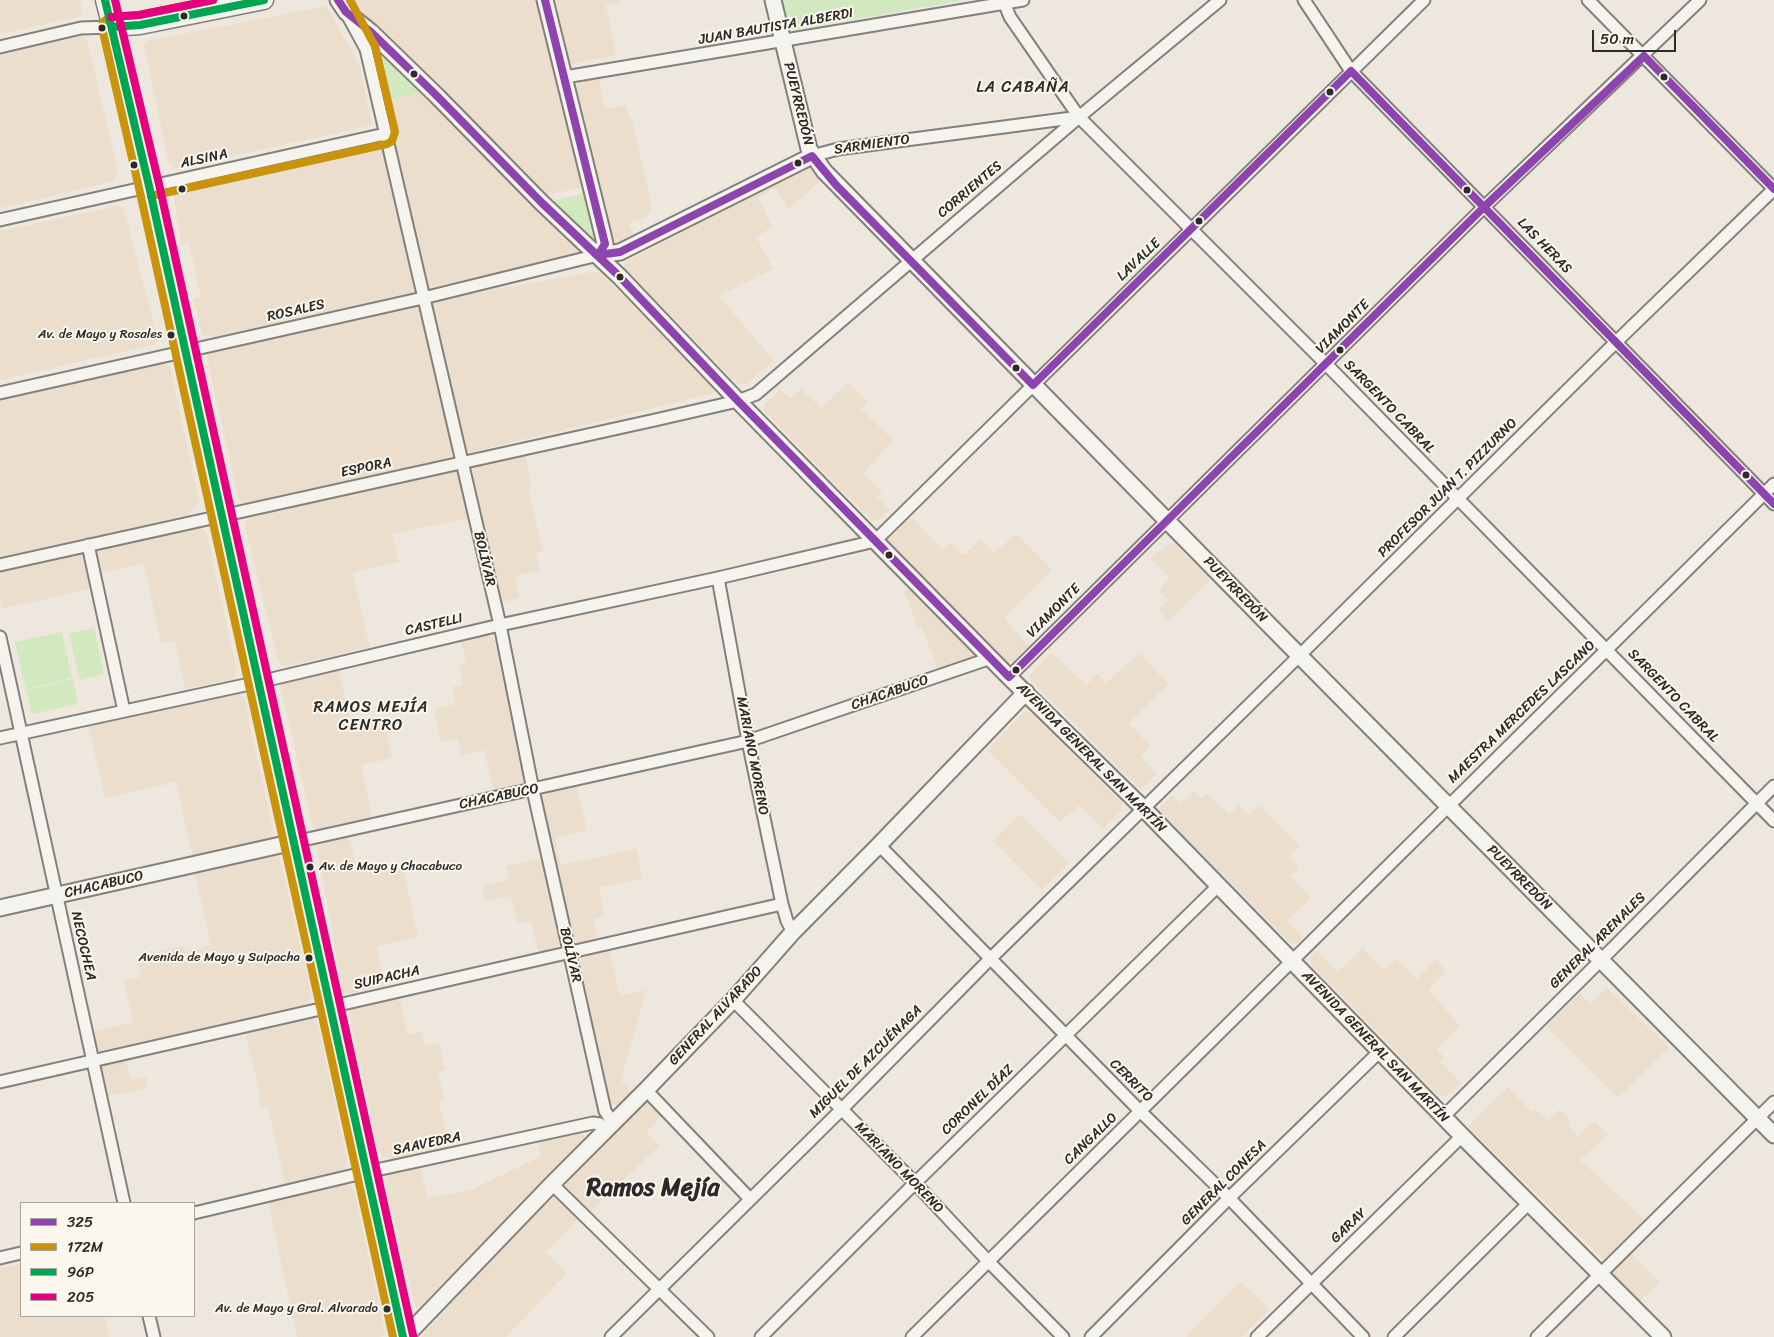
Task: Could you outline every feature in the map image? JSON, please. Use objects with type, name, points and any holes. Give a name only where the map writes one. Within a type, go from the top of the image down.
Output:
[{"type":"main road","points":[[105,0],[112,27],[140,25],[264,0]]},
{"type":"street","points":[[545,0],[603,235],[604,244],[598,255]]},
{"type":"street","name":"PUEYRREDÓN","points":[[773,0],[812,156],[836,185],[1774,1135]]},
{"type":"street","name":"JUAN BAUTISTA ALBERDI","points":[[565,78],[1023,0]]},
{"type":"street","name":"CORRIENTES","points":[[738,401],[756,394],[1079,117],[1220,0]]},
{"type":"street","name":"LAS HERAS","points":[[1304,0],[1351,70],[1774,504]]},
{"type":"street","name":"LAVALLE","points":[[875,541],[1424,0]]},
{"type":"street","points":[[1588,0],[1774,189]]},
{"type":"street","name":"VIAMONTE","points":[[1009,677],[1484,207],[1644,56],[1700,0]]},
{"type":"street","name":"SARGENTO CABRAL","points":[[1004,2],[1010,16],[1079,117],[1326,364],[1774,821]]},
{"type":"street","name":"BOLÍVAR","points":[[342,6],[366,49],[500,625],[534,790],[609,1127]]},
{"type":"street","name":"AVENIDA GENERAL SAN MARTÍN","points":[[342,6],[437,96],[541,202],[598,255],[875,541],[1009,677],[1143,808],[1379,1052],[1663,1337]]},
{"type":"street","points":[[0,47],[81,28],[112,27],[404,1337]]},
{"type":"street","name":"SARMIENTO","points":[[598,255],[620,252],[812,156],[838,149],[1079,117]]},
{"type":"street","name":"ALSINA","points":[[0,220],[385,134]]},
{"type":"street","name":"PROFESOR JUAN T. PIZZURNO","points":[[1143,808],[1774,189]]},
{"type":"street","name":"ROSALES","points":[[0,393],[423,298],[598,255]]},
{"type":"street","name":"ESPORA","points":[[0,564],[738,401]]},
{"type":"street","name":"MAESTRA MERCEDES LASCANO","points":[[1292,962],[1774,484]]},
{"type":"street","name":"CASTELLI","points":[[0,738],[259,682],[500,625],[718,578],[875,541]]},
{"type":"street","points":[[88,545],[124,711]]},
{"type":"street","name":"MARIANO MORENO","points":[[718,578],[748,742],[782,904],[787,922],[793,932]]},
{"type":"street","name":"NECOCHEA","points":[[0,637],[124,1202]]},
{"type":"street","name":"CHACABUCO","points":[[0,908],[748,742],[991,658]]},
{"type":"street","name":"GENERAL ALVARADO","points":[[404,1337],[733,1000],[793,932],[1026,692]]},
{"type":"street","name":"GENERAL ARENALES","points":[[1443,1117],[1774,786]]},
{"type":"street","name":"MIGUEL DE AZCUÉNAGA","points":[[611,1337],[1143,808]]},
{"type":"street","name":"CERRITO","points":[[879,845],[1141,1112],[1229,1198],[1362,1337]]},
{"type":"street","name":"CORONEL DÍAZ","points":[[761,1337],[1218,886]]},
{"type":"street","name":"SUIPACHA","points":[[0,1082],[782,904]]},
{"type":"street","name":"CANGALLO","points":[[912,1337],[1292,962]]},
{"type":"street","name":"MARIANO MORENO","points":[[733,1000],[915,1183],[1063,1337]]},
{"type":"street","name":"GENERAL CONESA","points":[[1091,1337],[1229,1198],[1379,1052]]},
{"type":"street","points":[[646,1090],[750,1199]]},
{"type":"street","points":[[1537,1337],[1774,1102]]},
{"type":"street","name":"SAAVEDRA","points":[[195,1213],[367,1172],[593,1123],[609,1127]]},
{"type":"street","name":"GARAY","points":[[1257,1337],[1462,1136]]},
{"type":"street","points":[[552,1184],[708,1337]]},
{"type":"street","points":[[1394,1337],[1529,1203]]},
{"type":"street","points":[[0,1258],[20,1253]]},
{"type":"street","points":[[149,1317],[154,1337]]},
{"type":"shaded area","points":[[0,0],[80,0],[82,11],[81,16],[0,34]]},
{"type":"shaded area","points":[[351,0],[536,0],[582,187],[547,195]]},
{"type":"shaded area","points":[[556,0],[619,0],[620,2],[606,5],[616,55],[572,64],[569,61]]},
{"type":"shaded area","points":[[326,6],[359,64],[372,124],[176,168],[169,164],[144,45],[146,41]]},
{"type":"shaded area","points":[[81,37],[87,40],[118,171],[112,182],[0,208],[0,55]]},
{"type":"shaded area","points":[[599,79],[605,109],[626,105],[630,119],[632,119],[652,207],[647,217],[629,223],[635,237],[622,243],[614,241],[610,236],[574,90],[580,81]]},
{"type":"shaded area","points":[[428,91],[582,249],[578,256],[438,286],[426,284],[384,101]]},
{"type":"shaded area","points":[[374,141],[382,143],[384,148],[416,288],[414,292],[213,337],[204,336],[193,299],[201,297],[189,244],[181,245],[173,190],[176,186]]},
{"type":"shaded area","points":[[803,167],[809,167],[823,178],[788,210],[775,187],[758,198],[772,227],[756,237],[773,269],[719,296],[774,361],[746,384],[738,384],[624,268],[625,263]]},
{"type":"shaded area","points":[[118,206],[124,209],[158,340],[153,345],[0,380],[0,231]]},
{"type":"shaded area","points":[[600,272],[715,389],[712,394],[471,452],[462,449],[432,308],[433,304],[437,300]]},
{"type":"shaded area","points":[[413,305],[421,310],[453,449],[451,455],[444,459],[244,503],[239,501],[207,352],[209,350]]},
{"type":"shaded area","points":[[156,362],[166,363],[170,368],[199,501],[188,515],[5,557],[0,556],[0,398]]},
{"type":"shaded area","points":[[848,383],[867,401],[861,409],[893,440],[863,474],[882,492],[877,497],[890,510],[878,520],[872,521],[764,411],[764,404],[780,390],[790,398],[801,389],[821,408]]},
{"type":"shaded area","points":[[525,454],[531,481],[529,493],[543,551],[536,553],[539,570],[515,576],[519,598],[499,603],[470,473],[471,468],[475,464]]},
{"type":"shaded area","points":[[447,470],[456,470],[461,477],[470,518],[392,534],[399,562],[352,572],[370,647],[287,666],[281,665],[278,660],[245,526],[248,518]]},
{"type":"shaded area","points":[[910,518],[943,550],[951,543],[963,555],[981,539],[994,553],[1016,534],[1052,570],[1004,618],[1029,647],[1014,662],[1002,662],[885,544],[884,538]]},
{"type":"shaded area","points":[[199,526],[207,534],[237,673],[233,679],[185,689],[175,641],[161,643],[144,564],[99,573],[95,555],[97,548]]},
{"type":"shaded area","points":[[1173,543],[1210,580],[1169,621],[1158,610],[1169,600],[1159,590],[1170,578],[1150,559],[1167,545]]},
{"type":"shaded area","points":[[79,552],[86,555],[93,588],[2,609],[0,601],[0,570]]},
{"type":"shaded area","points":[[914,588],[977,651],[974,658],[938,670],[922,627],[918,628],[903,591]]},
{"type":"shaded area","points":[[491,636],[496,642],[525,774],[522,784],[518,787],[494,791],[484,750],[461,755],[458,739],[440,742],[434,709],[456,704],[452,687],[463,685],[459,666],[467,664],[461,641]]},
{"type":"shaded area","points":[[1052,653],[1086,685],[1098,674],[1106,683],[1139,653],[1168,684],[1129,723],[1150,746],[1140,756],[1157,774],[1145,785],[1139,788],[1031,681],[1030,674]]},
{"type":"shaded area","points":[[338,666],[351,725],[384,719],[392,758],[361,765],[372,817],[316,829],[313,826],[280,686],[281,682]]},
{"type":"shaded area","points":[[236,692],[244,698],[273,836],[270,840],[193,858],[176,782],[105,798],[88,724]]},
{"type":"shaded area","points":[[1025,711],[1032,714],[1122,803],[1121,811],[1103,829],[1080,805],[1060,822],[987,750]]},
{"type":"shaded area","points":[[577,786],[587,830],[555,838],[561,865],[636,849],[642,878],[599,888],[604,916],[593,919],[597,940],[582,943],[577,942],[571,935],[541,803],[542,797],[551,791]]},
{"type":"shaded area","points":[[1194,791],[1201,799],[1207,793],[1229,815],[1238,805],[1249,815],[1259,805],[1299,846],[1289,856],[1299,867],[1290,877],[1311,897],[1287,922],[1303,938],[1298,943],[1291,943],[1159,811],[1160,807],[1172,795],[1181,804]]},
{"type":"shaded area","points":[[1020,814],[1069,863],[1042,890],[993,840]]},
{"type":"shaded area","points":[[349,837],[357,871],[402,862],[418,937],[377,946],[384,986],[347,994],[343,992],[317,845],[321,842]]},
{"type":"shaded area","points":[[272,852],[277,854],[280,859],[311,994],[310,999],[300,1007],[107,1052],[101,1052],[97,1049],[93,1032],[133,1022],[124,981],[141,977],[137,956],[183,946],[185,951],[211,945],[194,870]]},
{"type":"shaded area","points":[[543,858],[560,937],[551,952],[539,955],[531,921],[518,923],[511,896],[485,901],[482,886],[509,880],[506,866]]},
{"type":"shaded area","points":[[609,947],[619,995],[646,990],[621,1080],[631,1092],[621,1104],[616,1105],[610,1103],[579,964],[581,956],[585,953]]},
{"type":"shaded area","points":[[1363,948],[1384,970],[1396,959],[1417,979],[1436,960],[1446,971],[1428,990],[1460,1026],[1437,1049],[1444,1057],[1440,1062],[1461,1082],[1446,1096],[1439,1096],[1311,964],[1309,959],[1317,951],[1338,972]]},
{"type":"shaded area","points":[[1606,987],[1669,1047],[1618,1098],[1546,1026],[1580,994],[1590,1004]]},
{"type":"shaded area","points":[[399,994],[407,1034],[421,1032],[424,1046],[439,1042],[445,1070],[438,1072],[444,1100],[439,1102],[449,1148],[394,1159],[383,1157],[378,1150],[349,1011],[351,1006]]},
{"type":"shaded area","points":[[307,1017],[318,1024],[347,1161],[346,1166],[341,1171],[285,1184],[268,1107],[261,1108],[258,1095],[260,1094],[245,1032]]},
{"type":"shaded area","points":[[126,1058],[130,1080],[146,1077],[148,1088],[106,1097],[101,1067],[103,1063]]},
{"type":"shaded area","points":[[1508,1087],[1532,1112],[1535,1109],[1547,1121],[1560,1109],[1571,1122],[1568,1125],[1578,1136],[1595,1121],[1608,1134],[1580,1160],[1646,1221],[1605,1258],[1602,1258],[1468,1127]]},
{"type":"shaded area","points":[[641,1101],[651,1104],[662,1117],[646,1132],[659,1146],[589,1213],[565,1190],[562,1181]]},
{"type":"shaded area","points":[[580,1132],[584,1136],[584,1141],[417,1309],[417,1312],[385,1183],[385,1174],[419,1165],[428,1198],[470,1190],[540,1157],[538,1139]]},
{"type":"shaded area","points":[[342,1183],[351,1186],[354,1191],[385,1332],[381,1337],[297,1337],[268,1201]]},
{"type":"shaded area","points":[[553,1192],[580,1217],[545,1252],[567,1273],[506,1337],[421,1337],[549,1195]]},
{"type":"shaded area","points":[[1631,1254],[1660,1282],[1637,1304],[1612,1276],[1615,1270]]},
{"type":"shaded area","points":[[20,1264],[20,1317],[104,1317],[109,1337],[0,1337],[0,1268]]},
{"type":"shaded area","points":[[1241,1282],[1269,1309],[1241,1337],[1186,1337]]},
{"type":"green space","points":[[780,0],[965,0],[794,30],[786,26]]},
{"type":"green space","points":[[371,40],[416,86],[420,93],[384,101]]},
{"type":"green space","points":[[585,193],[596,237],[590,243],[549,202]]},
{"type":"green space","points":[[94,628],[104,674],[80,680],[69,634]]},
{"type":"green space","points":[[62,632],[72,678],[26,689],[15,642]]},
{"type":"green space","points":[[73,679],[78,704],[32,714],[26,690]]},
{"type":"transit line","name":"96P","points":[[105,0],[149,186],[403,1337]]},
{"type":"transit line","name":"205","points":[[115,0],[159,184],[413,1335]]},
{"type":"transit line","name":"172M","points":[[213,0],[139,15],[110,17],[103,22],[102,28],[393,1337]]},
{"type":"transit line","name":"205","points":[[111,17],[139,15],[213,0]]},
{"type":"transit line","name":"96P","points":[[112,27],[140,25],[264,0]]},
{"type":"transit line","name":"325","points":[[338,0],[346,12],[371,32],[541,202],[620,277],[738,401],[1009,677],[1484,207],[1644,56],[1774,189]]},
{"type":"transit line","name":"172M","points":[[151,196],[387,144],[392,141],[395,132],[375,46],[350,0]]},
{"type":"transit line","name":"325","points":[[545,0],[605,244],[598,255]]},
{"type":"transit line","name":"325","points":[[598,255],[620,252],[812,156],[836,185],[1033,385],[1351,71],[1774,504]]},
{"type":"place","name":"Av. de Mayo y Rosales","points":[[171,335]]},
{"type":"place","name":"Av. de Mayo y Chacabuco","points":[[310,867]]},
{"type":"place","name":"Avenida de Mayo y Suipacha","points":[[309,958]]},
{"type":"place","name":"Av. de Mayo y Gral. Alvarado","points":[[387,1309]]},
{"type":"district","name":"LA CABAÑA","points":[[1023,88]]},
{"type":"district","name":"RAMOS MEJÍA CENTRO","points":[[371,717]]},
{"type":"district","name":"Ramos Mejía","points":[[653,1189]]}]
